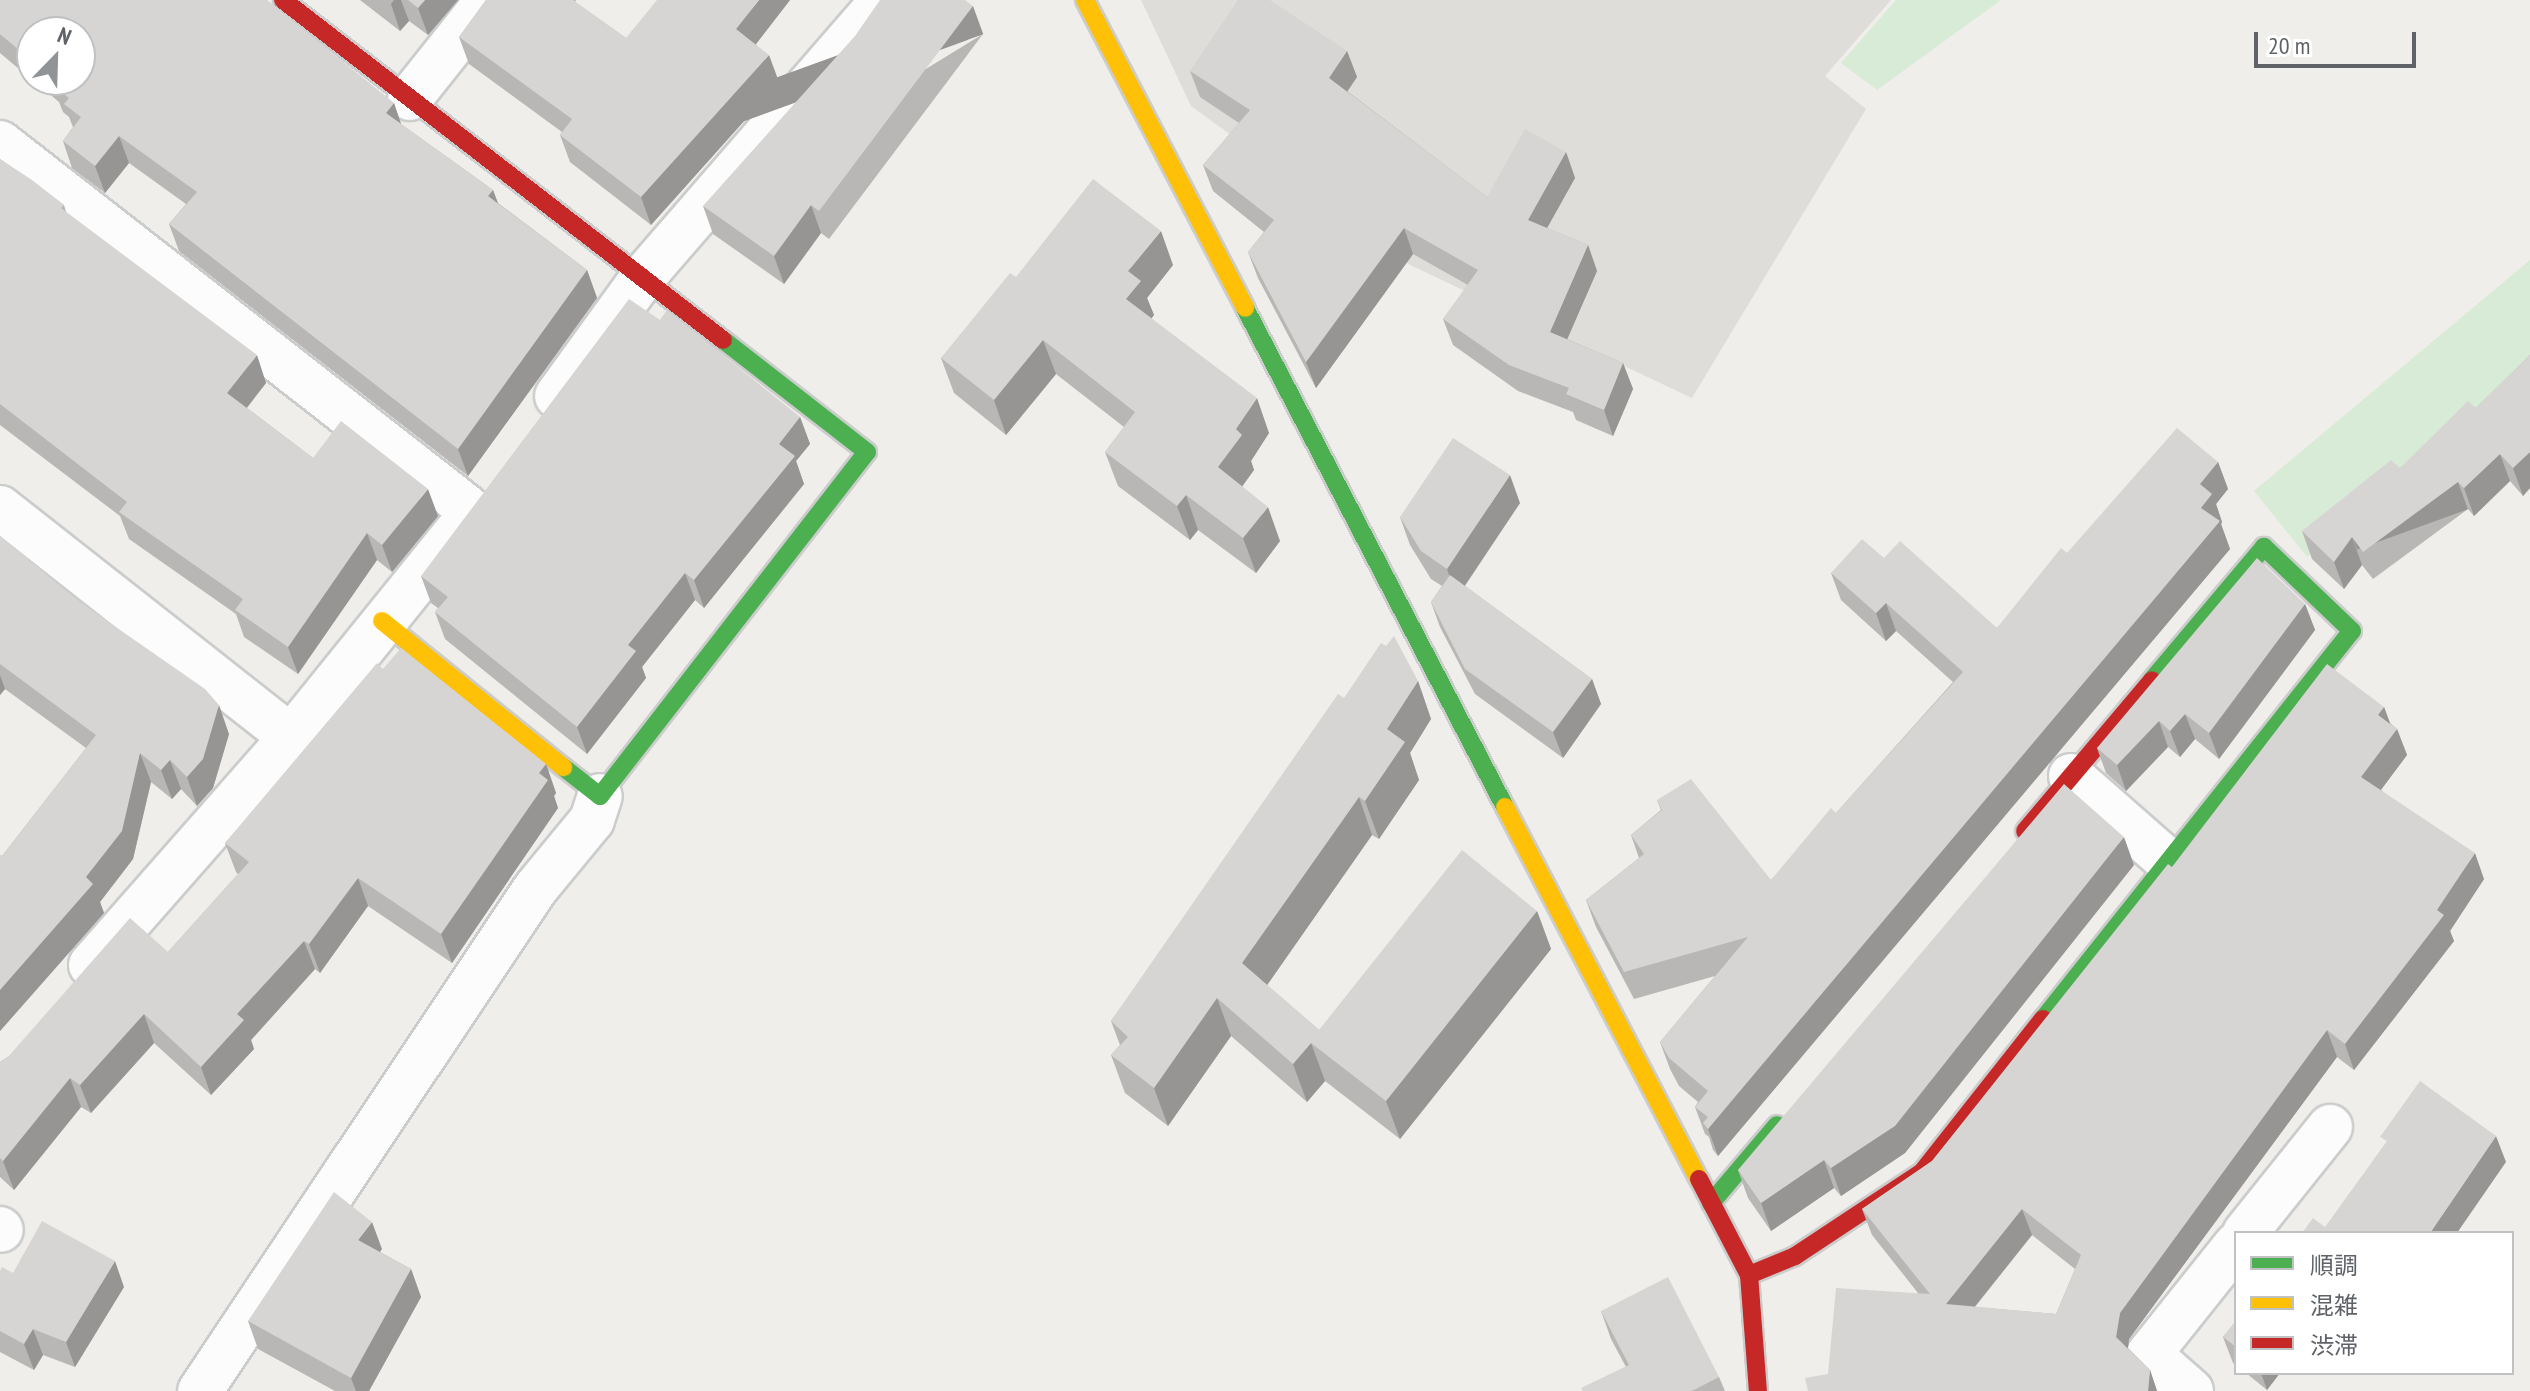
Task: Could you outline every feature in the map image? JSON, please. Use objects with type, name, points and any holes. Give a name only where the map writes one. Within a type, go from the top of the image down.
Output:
[{"type":"street","points":[[200,1391],[536,888],[592,820],[600,796],[867,452],[283,0]]},
{"type":"street","points":[[410,98],[488,0]]},
{"type":"street","points":[[536,426],[643,277],[883,0]]},
{"type":"street","points":[[1085,0],[1749,1275],[1758,1391]]},
{"type":"street","points":[[0,143],[473,512]]},
{"type":"street","points":[[60,1001],[291,737],[500,475]]},
{"type":"street","points":[[0,508],[291,737]]},
{"type":"street","points":[[1749,1275],[1795,1256],[1922,1172],[2352,631],[2264,547],[2009,849]]},
{"type":"street","points":[[382,621],[600,796]]},
{"type":"street","points":[[2071,776],[2169,862]]},
{"type":"street","points":[[1711,1203],[1793,1105]]},
{"type":"street","points":[[2247,1231],[2330,1127]]},
{"type":"street","points":[[2191,1391],[2149,1354],[2234,1248]]},
{"type":"shaded area","points":[[1141,0],[1891,0],[1825,76],[1866,109],[1692,398],[1410,265],[1191,106]]},
{"type":"green space","points":[[1896,0],[2001,0],[1877,90],[1841,63]]},
{"type":"green space","points":[[2530,260],[2530,380],[2307,557],[2254,491]]},
{"type":"building","points":[[0,0],[267,0],[394,103],[386,113],[493,190],[488,196],[587,270],[458,449],[169,224],[197,192],[119,136],[95,166],[63,141],[81,117],[64,104],[69,98],[67,96],[96,96],[96,16],[16,16],[16,48],[0,34]]},
{"type":"building","points":[[408,0],[425,0],[418,8]]},
{"type":"building","points":[[486,0],[573,0],[626,38],[657,0],[759,0],[736,29],[769,55],[641,197],[560,135],[572,119],[459,37]]},
{"type":"building","points":[[880,0],[965,0],[973,6],[819,211],[811,205],[774,256],[703,206],[855,36]]},
{"type":"building","points":[[1238,0],[1270,0],[1347,51],[1329,78],[1487,197],[1525,129],[1566,152],[1528,220],[1588,245],[1550,332],[1623,363],[1604,410],[1566,394],[1569,388],[1509,365],[1443,319],[1478,270],[1404,228],[1306,362],[1248,252],[1274,220],[1203,165],[1250,110],[1190,71]]},
{"type":"building","points":[[0,159],[32,180],[64,205],[61,208],[257,355],[227,393],[313,458],[341,421],[428,489],[382,545],[367,533],[288,647],[235,610],[243,599],[119,512],[127,502],[0,404]]},
{"type":"building","points":[[1093,179],[1161,231],[1128,271],[1141,281],[1126,299],[1257,398],[1236,429],[1242,435],[1218,467],[1268,507],[1243,538],[1186,495],[1177,506],[1105,452],[1135,412],[1043,340],[994,400],[941,358],[1010,273],[1016,277]]},
{"type":"building","points":[[629,299],[660,320],[667,310],[800,417],[779,444],[795,456],[694,580],[685,573],[628,645],[636,651],[577,727],[435,612],[448,597],[421,576]]},
{"type":"building","points":[[2530,355],[2530,452],[2513,468],[2500,454],[2464,488],[2458,482],[2363,552],[2352,537],[2334,562],[2302,531],[2391,460],[2400,468],[2468,401],[2476,408]]},
{"type":"building","points":[[2177,428],[2218,462],[2200,484],[2212,494],[2201,508],[2220,521],[1708,1129],[1703,1123],[1708,1117],[1695,1107],[1708,1091],[1669,1058],[1660,1042],[1748,937],[1624,972],[1586,900],[1644,854],[1631,835],[1662,810],[1657,800],[1691,779],[1771,880],[1831,808],[1836,813],[1963,672],[1886,603],[1876,613],[1831,573],[1862,539],[1884,558],[1900,541],[1997,628],[2061,548],[2067,553]]},
{"type":"building","points":[[1453,438],[1510,475],[1447,569],[1421,551],[1400,517]]},
{"type":"building","points":[[0,536],[77,600],[205,689],[219,705],[203,759],[187,777],[170,760],[161,770],[140,753],[122,831],[86,877],[93,884],[0,990],[0,855],[96,735],[0,664]]},
{"type":"building","points":[[2257,558],[2305,604],[2209,733],[2185,714],[2170,731],[2159,721],[2117,765],[2097,748]]},
{"type":"building","points":[[1450,575],[1592,679],[1553,732],[1465,669],[1431,602]]},
{"type":"building","points":[[1394,636],[1418,681],[1387,729],[1405,742],[1365,801],[1359,797],[1242,963],[1319,1030],[1462,850],[1537,911],[1386,1101],[1311,1043],[1293,1064],[1217,998],[1154,1088],[1111,1055],[1128,1037],[1111,1021],[1338,694],[1344,698],[1381,643],[1386,646]]},
{"type":"building","points":[[401,648],[546,764],[539,773],[548,780],[441,934],[358,878],[309,944],[304,941],[237,1014],[244,1020],[201,1067],[144,1014],[80,1085],[70,1078],[3,1161],[0,1158],[0,1062],[8,1057],[130,918],[168,952],[249,862],[225,843],[377,663],[383,669]]},
{"type":"building","points":[[2327,664],[2384,707],[2378,715],[2397,729],[2361,777],[2475,853],[2437,910],[2444,915],[2345,1044],[2327,1030],[2120,1313],[2116,1337],[2150,1370],[2148,1391],[1808,1391],[1805,1378],[1828,1374],[1836,1288],[1930,1294],[1862,1209],[1932,1161],[2168,864],[2172,867]],"holes":[[[2022,1209],[2081,1255],[2056,1314],[1946,1304]]]},
{"type":"building","points":[[2064,784],[2124,837],[1895,1126],[1831,1168],[1824,1160],[1761,1203],[1738,1170]]},
{"type":"building","points":[[2420,1081],[2496,1136],[2431,1231],[2303,1231],[2313,1218],[2325,1227],[2387,1141],[2380,1137]]},
{"type":"building","points":[[334,1192],[372,1222],[358,1240],[411,1269],[351,1378],[248,1321]]},
{"type":"building","points":[[42,1221],[115,1261],[66,1342],[33,1329],[24,1344],[0,1331],[0,1271],[2,1267],[13,1273]]},
{"type":"building","points":[[1668,1277],[1719,1377],[1692,1391],[1583,1391],[1581,1388],[1629,1365],[1601,1311]]},
{"type":"building","points":[[2234,1323],[2234,1345],[2223,1337]]},
{"type":"traffic: fast","points":[[1245,308],[1505,807]]},
{"type":"traffic: fast","points":[[563,767],[600,796],[867,452],[723,340]]},
{"type":"traffic: fast","points":[[2043,1019],[2352,631],[2264,547],[2152,680]]},
{"type":"traffic: fast","points":[[1711,1203],[1777,1125]]},
{"type":"traffic: slow","points":[[1085,0],[1245,308]]},
{"type":"traffic: slow","points":[[382,621],[563,767]]},
{"type":"traffic: slow","points":[[1505,807],[1699,1179]]},
{"type":"traffic: jam","points":[[283,0],[723,340]]},
{"type":"traffic: jam","points":[[2025,831],[2152,680]]},
{"type":"traffic: jam","points":[[1749,1275],[1795,1256],[1922,1172],[2043,1019]]},
{"type":"traffic: jam","points":[[1699,1179],[1749,1275],[1758,1391]]}]
